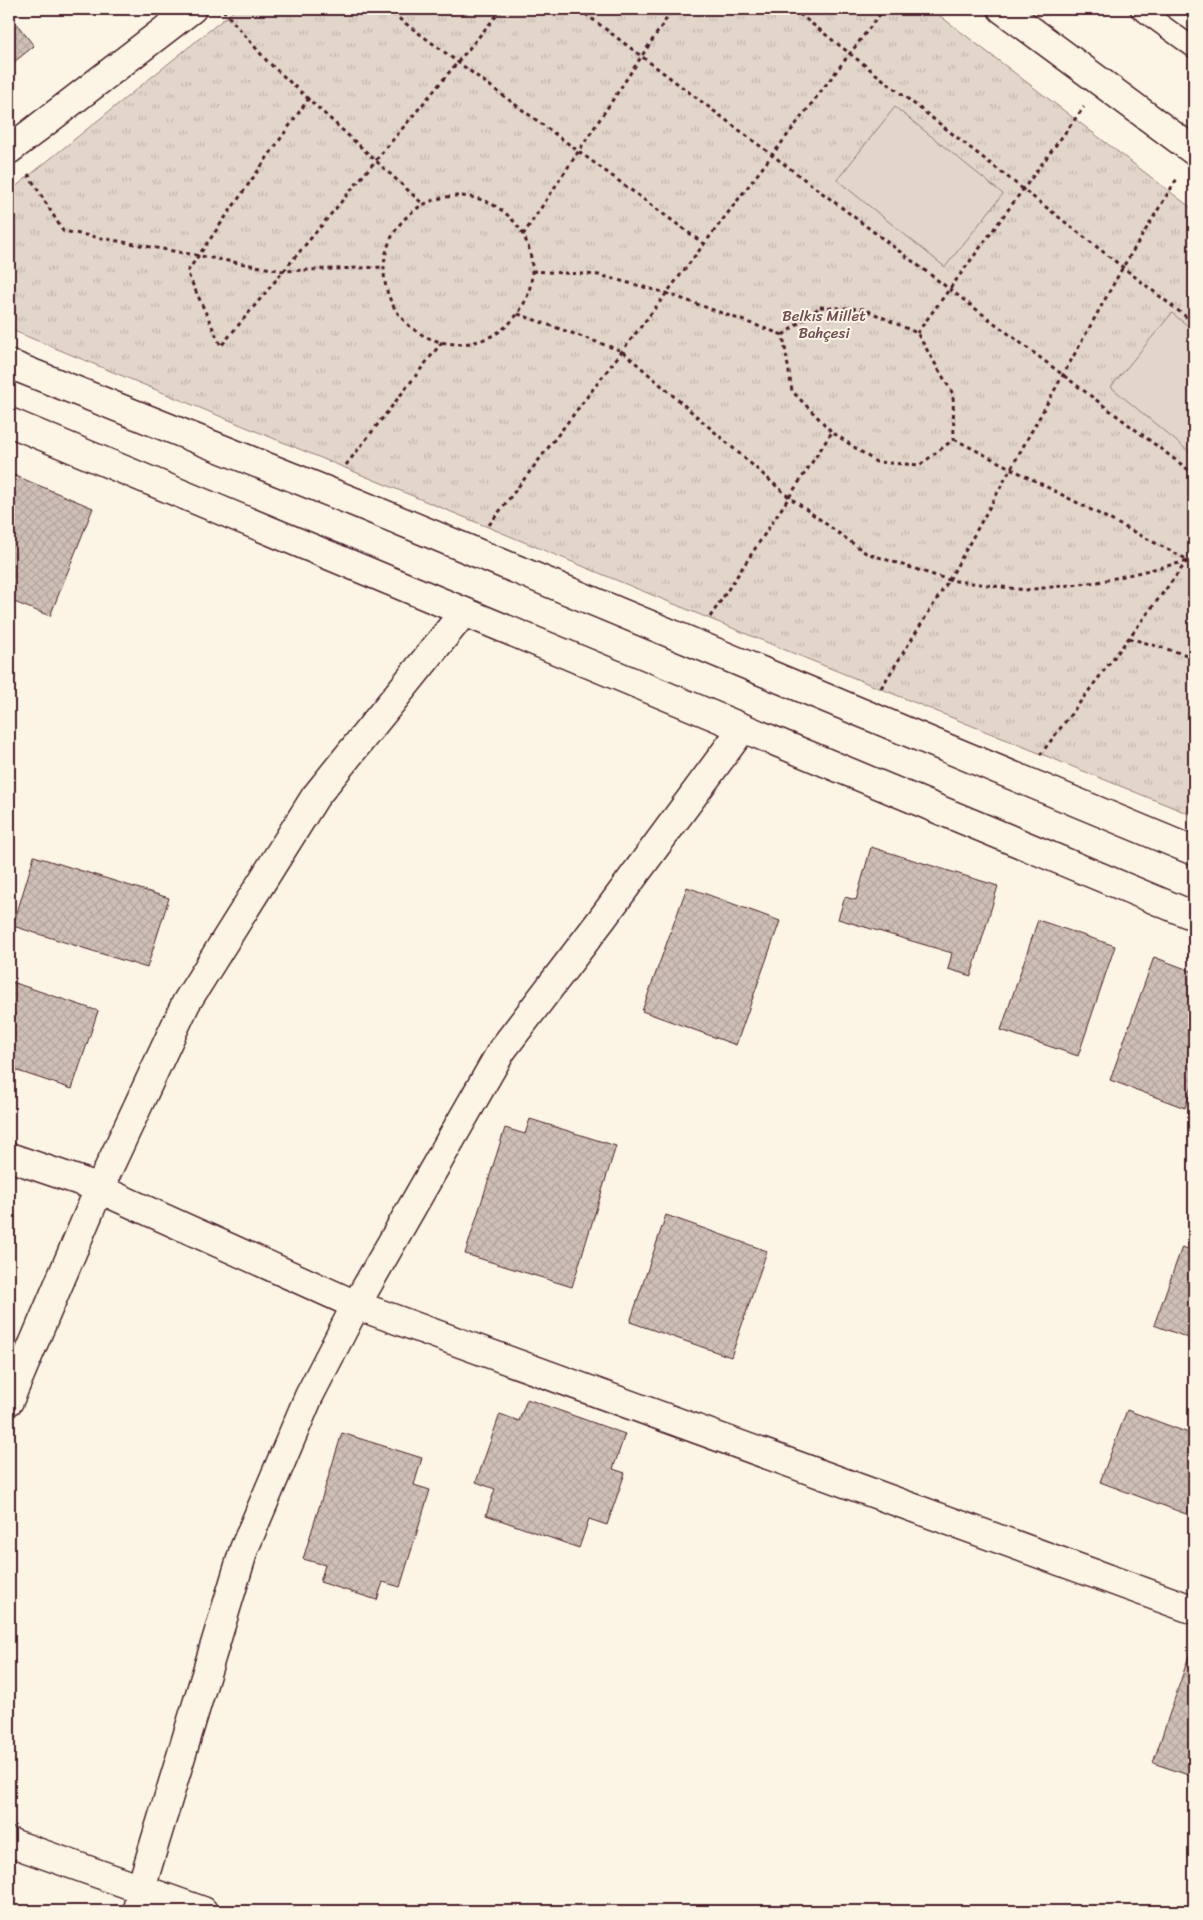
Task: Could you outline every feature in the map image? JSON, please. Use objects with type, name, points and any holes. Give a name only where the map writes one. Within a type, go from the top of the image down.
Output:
[{"type":"street","points":[[11,149],[192,9]]},
{"type":"street","points":[[1002,9],[1194,151]]},
{"type":"street","points":[[9,364],[326,490],[1194,852]]},
{"type":"street","points":[[9,422],[1194,916]]},
{"type":"street","points":[[9,1401],[99,1189],[186,1002],[315,797],[464,612]]},
{"type":"street","points":[[139,1900],[244,1549],[309,1396],[356,1306],[502,1050],[602,919],[743,728]]},
{"type":"street","points":[[9,1157],[99,1189],[356,1306],[1194,1610]]},
{"type":"street","points":[[9,1842],[139,1900],[203,1911]]},
{"type":"lane","points":[[1140,9],[1194,48]]},
{"type":"path","points":[[222,9],[267,61],[423,204]]},
{"type":"path","points":[[386,9],[704,244]]},
{"type":"path","points":[[309,98],[187,272],[221,346],[502,9]]},
{"type":"path","points":[[579,9],[1194,474]]},
{"type":"path","points":[[522,235],[673,9]]},
{"type":"path","points":[[793,9],[1194,323]]},
{"type":"path","points":[[470,550],[884,9]]},
{"type":"path","points":[[917,332],[1103,83]]},
{"type":"path","points":[[11,149],[63,230],[283,271],[384,267]]},
{"type":"path","points":[[864,714],[949,580],[1123,267],[1194,151]]},
{"type":"path","points":[[447,196],[473,197],[497,206],[516,223],[528,245],[532,271],[528,294],[518,314],[501,331],[480,341],[457,344],[434,340],[413,329],[397,312],[387,290],[384,267],[389,242],[403,220],[423,204],[447,196]]},
{"type":"path","points":[[532,271],[599,276],[666,293],[783,335]]},
{"type":"path","points":[[783,335],[820,307],[864,310],[917,332],[953,394],[954,439]]},
{"type":"path","points":[[518,314],[622,351],[789,497],[866,553],[949,580],[1025,590],[1098,582],[1188,560]]},
{"type":"path","points":[[783,335],[792,391],[832,432],[876,462],[920,465],[954,439]]},
{"type":"path","points":[[326,490],[442,341]]},
{"type":"path","points":[[693,642],[832,432]]},
{"type":"path","points":[[954,439],[1194,563]]},
{"type":"path","points":[[1022,779],[1194,552]]},
{"type":"path","points":[[1129,638],[1194,657]]},
{"type":"green space","name":"Belkıs Millet Bahçesi","points":[[236,9],[931,9],[1194,210],[1194,816],[778,647],[9,329],[9,192]]},
{"type":"green space","points":[[895,107],[1003,194],[945,267],[837,180]]},
{"type":"green space","points":[[1172,313],[1194,331],[1194,456],[1111,387]]},
{"type":"building","points":[[9,14],[34,46],[9,66]]},
{"type":"building","points":[[9,473],[93,508],[50,616],[9,600]]},
{"type":"building","points":[[871,847],[998,886],[971,976],[948,969],[952,953],[838,919],[845,897],[856,900]]},
{"type":"building","points":[[34,856],[169,898],[147,968],[13,926]]},
{"type":"building","points":[[687,887],[780,921],[736,1045],[642,1011]]},
{"type":"building","points":[[1038,920],[1115,946],[1078,1056],[1001,1030]]},
{"type":"building","points":[[1154,957],[1194,972],[1194,1081],[1185,1108],[1110,1080]]},
{"type":"building","points":[[9,981],[98,1011],[72,1089],[9,1068]]},
{"type":"building","points":[[530,1119],[616,1146],[572,1287],[465,1254],[505,1128],[525,1134]]},
{"type":"building","points":[[666,1215],[767,1251],[731,1357],[630,1322]]},
{"type":"building","points":[[1182,1247],[1194,1251],[1194,1340],[1154,1325]]},
{"type":"building","points":[[527,1399],[625,1434],[613,1469],[625,1473],[607,1525],[589,1519],[579,1548],[486,1515],[495,1489],[476,1482],[500,1414],[519,1421]]},
{"type":"building","points":[[1127,1410],[1194,1435],[1194,1517],[1100,1482]]},
{"type":"building","points":[[342,1433],[422,1458],[414,1485],[430,1490],[400,1587],[383,1582],[377,1600],[320,1582],[325,1565],[303,1559]]},
{"type":"building","points":[[1194,1645],[1194,1777],[1153,1763]]}]
